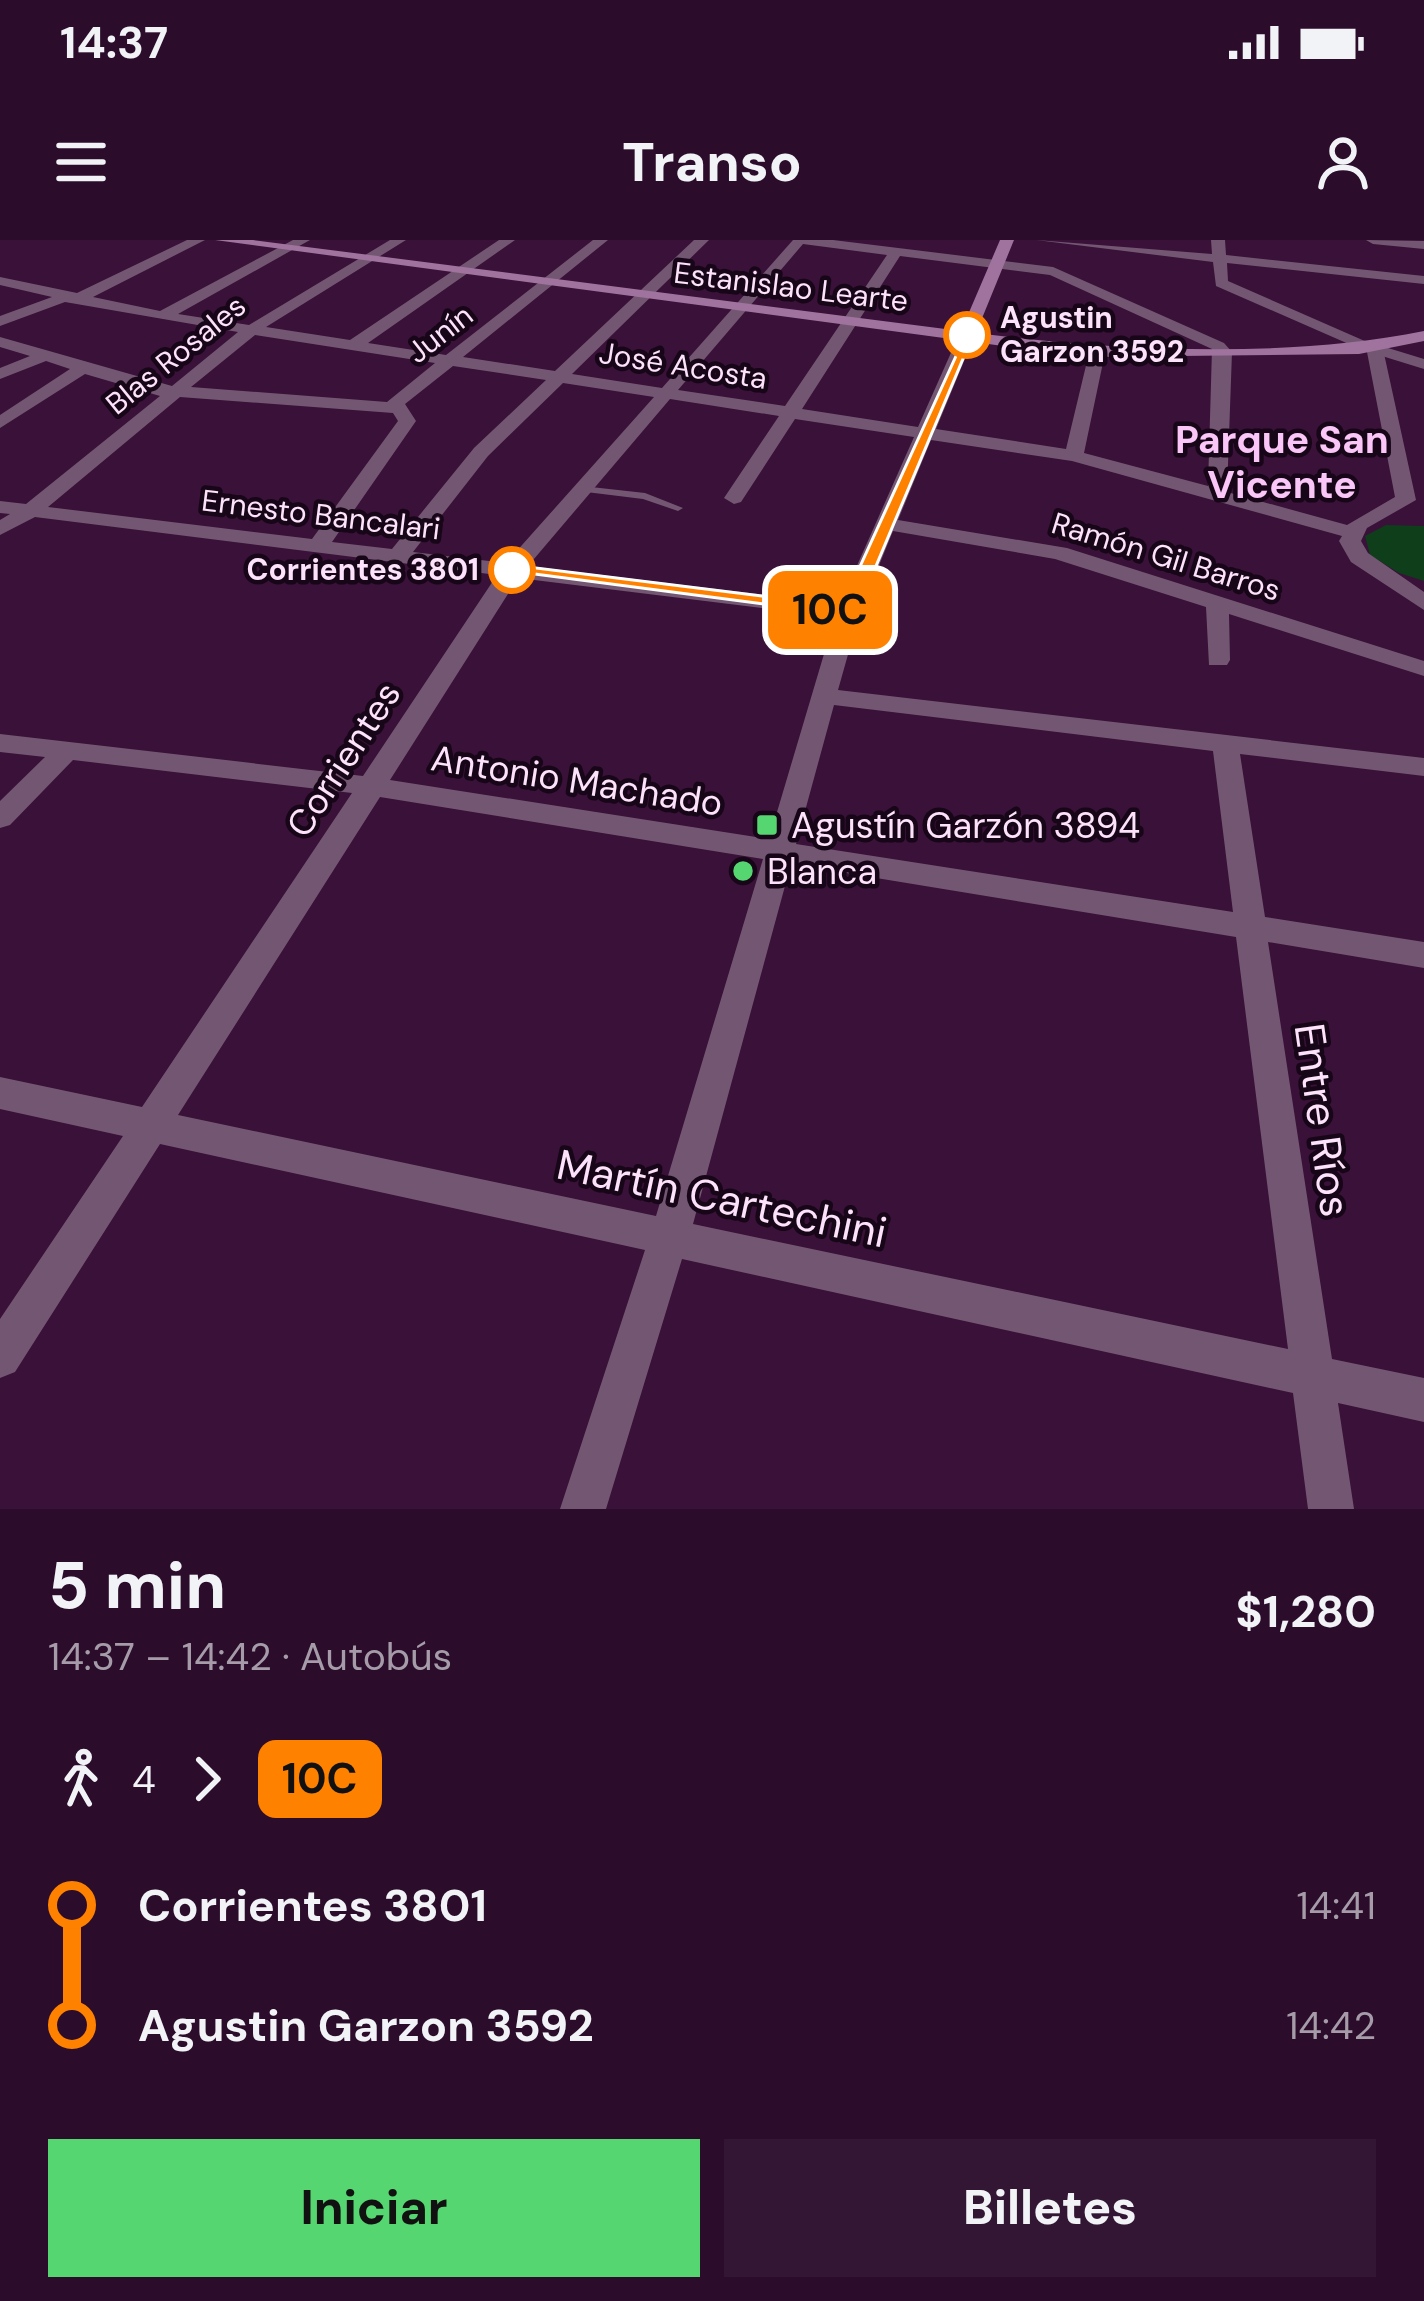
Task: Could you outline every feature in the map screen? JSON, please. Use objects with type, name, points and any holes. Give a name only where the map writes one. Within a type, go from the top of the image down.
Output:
[{"type":"main road","name":"Estanislao Learte","points":[[222,240],[296,244],[463,271],[1097,353],[1375,349]]},
{"type":"main road","points":[[966,337],[1007,240]]},
{"type":"main road","points":[[1375,349],[1424,336]]},
{"type":"street","points":[[0,321],[67,299],[198,240]]},
{"type":"street","name":"Blas Rosales","points":[[0,529],[28,513],[251,329],[399,240]]},
{"type":"street","points":[[354,345],[508,240]]},
{"type":"street","name":"Junín","points":[[317,548],[407,421],[394,408],[601,240]]},
{"type":"street","points":[[397,557],[481,452],[702,240]]},
{"type":"street","points":[[800,240],[1063,274],[1224,352],[1217,496]]},
{"type":"street","name":"Corrientes","points":[[0,1358],[512,570],[800,240]]},
{"type":"street","points":[[1043,240],[1424,280]]},
{"type":"street","points":[[1219,240],[1221,283],[1375,349],[1418,512],[1372,517],[1351,532],[1350,541],[1359,557],[1424,603]]},
{"type":"street","points":[[1373,240],[1424,245]]},
{"type":"street","points":[[162,316],[296,244]]},
{"type":"street","points":[[734,498],[896,252]]},
{"type":"street","name":"José Acosta","points":[[0,281],[162,316],[1074,456],[1351,532]]},
{"type":"street","points":[[584,1509],[670,1235],[848,612],[966,337]]},
{"type":"street","points":[[0,342],[179,392],[394,408]]},
{"type":"street","name":"Estanislao Learte","points":[[1375,349],[1424,364]]},
{"type":"street","points":[[1074,456],[1097,353]]},
{"type":"street","points":[[0,374],[45,356]]},
{"type":"street","points":[[0,423],[82,368]]},
{"type":"street","name":"Ernesto Bancalari","points":[[0,507],[848,612]]},
{"type":"street","name":"Ramón Gil Barros","points":[[886,524],[1041,548],[1424,669]]},
{"type":"street","points":[[1390,578],[1424,587]]},
{"type":"street","points":[[1217,604],[1218,660]]},
{"type":"street","points":[[825,696],[1424,767]]},
{"type":"street","name":"Entre Ríos","points":[[1225,742],[1331,1509]]},
{"type":"street","name":"Antonio Machado","points":[[0,743],[372,786],[1424,956]]},
{"type":"street","points":[[0,818],[69,749]]},
{"type":"street","name":"Martín Cartechini","points":[[0,1093],[1424,1400]]},
{"type":"lane","points":[[582,489],[645,496],[678,508]]},
{"type":"green space","points":[[1386,525],[1424,526],[1424,581],[1399,573],[1370,555],[1365,536]]},
{"type":"bus line","name":"10C","points":[[512,570],[848,612],[967,335]]},
{"type":"place","name":"Agustin Garzon 3592","points":[[967,335]]},
{"type":"place","name":"Corrientes 3801","points":[[512,570]]},
{"type":"place","name":"Agustín Garzón 3894","points":[[767,825]]},
{"type":"place","name":"Blanca","points":[[743,871]]},
{"type":"district","name":"Parque San Vicente","points":[[1282,462]]}]
